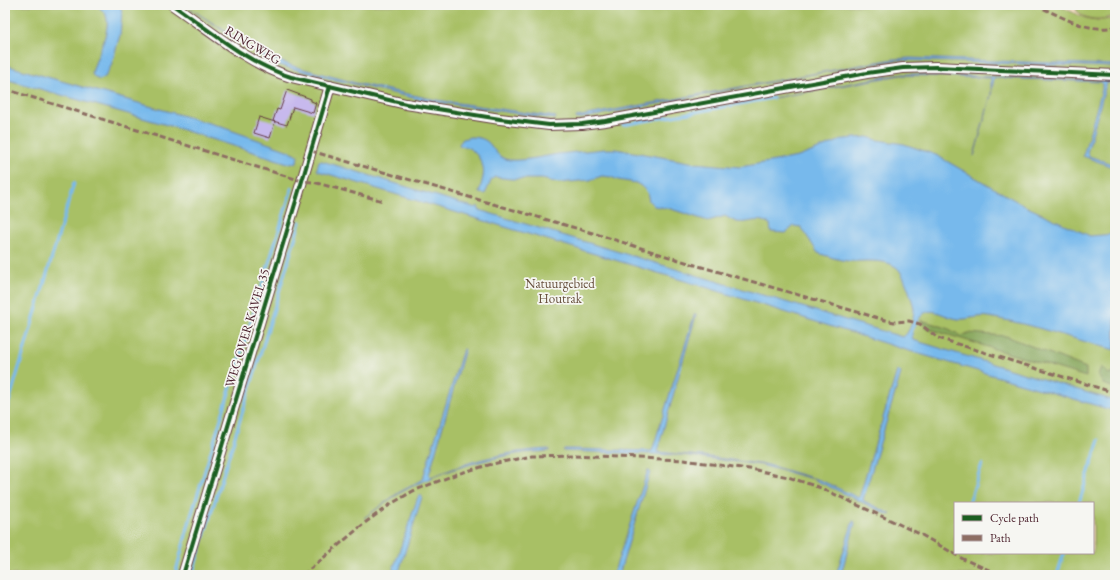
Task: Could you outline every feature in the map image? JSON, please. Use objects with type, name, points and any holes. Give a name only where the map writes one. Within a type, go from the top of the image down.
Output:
[{"type":"street","name":"RINGWEG","points":[[173,5],[234,48],[267,67],[291,77],[421,107],[549,125],[605,121],[867,73],[903,68],[942,68],[1115,75]]},
{"type":"street","name":"WEG OVER KAVEL 35","points":[[183,575],[330,86]]},
{"type":"green space","name":"Natuurgebied Houtrak","points":[[5,5],[1058,5],[1085,18],[1106,20],[1115,18],[1115,575],[5,575]]},
{"type":"green space","points":[[1080,5],[1115,5],[1115,16],[1099,19],[1085,17],[1076,10]]},
{"type":"green space","points":[[921,320],[947,328],[962,336],[968,333],[1006,336],[1086,368],[1086,377],[926,328]]},
{"type":"green space","points":[[1101,367],[1110,375],[1115,372],[1115,388],[1103,384],[1098,375]]},
{"type":"water","points":[[96,5],[120,5],[122,12],[120,35],[111,66],[105,77],[100,80],[95,78],[92,74],[103,44],[107,27],[107,19],[105,13]]},
{"type":"water","points":[[185,5],[253,49],[293,66],[356,83],[437,100],[556,117],[555,119],[422,100],[282,66],[263,57]]},
{"type":"water","points":[[910,58],[1115,65],[1115,67],[897,60],[814,74],[576,119],[576,117],[893,59]]},
{"type":"water","points":[[5,65],[216,125],[295,153],[298,155],[297,162],[291,164],[167,125],[5,79]]},
{"type":"water","points":[[903,74],[1115,81],[1115,83],[1107,83],[1105,88],[1087,153],[1089,156],[1115,165],[1115,168],[1083,156],[1102,89],[1101,82],[994,78],[991,95],[991,78],[901,75],[773,98]]},
{"type":"water","points":[[470,137],[484,139],[491,145],[496,153],[505,159],[510,160],[523,160],[558,154],[616,149],[695,163],[740,167],[798,157],[844,139],[867,137],[904,144],[936,155],[1025,206],[1090,236],[1115,234],[1115,350],[1005,320],[985,317],[958,319],[934,312],[924,314],[920,318],[913,331],[913,340],[1115,401],[1115,411],[906,350],[705,287],[318,171],[317,169],[319,161],[322,161],[476,208],[478,206],[479,210],[899,336],[903,337],[910,328],[914,312],[912,301],[902,274],[891,264],[879,261],[844,260],[818,253],[801,227],[794,226],[786,233],[771,232],[770,224],[758,220],[737,222],[725,216],[708,221],[671,209],[654,206],[649,201],[647,192],[641,186],[636,183],[618,180],[611,177],[602,176],[590,180],[559,183],[542,179],[511,179],[495,177],[492,179],[485,194],[479,193],[484,173],[480,159],[467,147],[460,146],[459,144],[463,139]]},
{"type":"water","points":[[695,313],[696,315],[657,452],[702,456],[768,465],[820,480],[859,498],[897,371],[899,371],[901,373],[863,500],[891,514],[889,515],[813,479],[761,465],[682,455],[563,451],[564,449],[573,449],[652,451]]},
{"type":"water","points":[[463,349],[465,349],[429,475],[430,477],[491,457],[530,450],[549,449],[549,451],[501,457],[471,464],[427,479],[400,493],[364,518],[398,493],[423,478]]},
{"type":"water","points":[[648,470],[650,472],[619,575],[613,575]]},
{"type":"water","points":[[421,495],[422,497],[398,575],[391,575],[418,497]]},
{"type":"water","points":[[853,521],[855,523],[841,575],[836,575]]},
{"type":"building","points":[[287,90],[311,99],[311,101],[316,103],[313,113],[293,107],[287,125],[273,121],[277,109],[280,110]]},
{"type":"building","points":[[259,117],[275,122],[270,138],[254,133]]},
{"type":"waterway","points":[[623,125],[773,98]]},
{"type":"waterway","points":[[5,415],[74,183]]},
{"type":"waterway","points":[[175,575],[191,516],[292,188]]},
{"type":"waterway","points":[[192,575],[300,222]]},
{"type":"waterway","points":[[1079,502],[1099,440]]},
{"type":"waterway","points":[[969,502],[982,464]]},
{"type":"waterway","points":[[1057,575],[1064,554]]},
{"type":"marked path","points":[[1035,5],[1084,26],[1094,28],[1115,27]]},
{"type":"marked path","points":[[5,89],[302,181],[313,182],[383,201]]},
{"type":"marked path","points":[[311,151],[885,320],[894,322],[909,321],[920,324],[938,338],[1115,393]]},
{"type":"marked path","points":[[303,575],[366,522],[391,504],[413,491],[457,474],[492,464],[532,456],[573,455],[683,460],[756,470],[788,477],[821,488],[920,534],[954,554]]},
{"type":"marked path","points":[[954,554],[1001,575]]},
{"type":"marked path","points":[[5,571],[18,575]]},
{"type":"cycle path","points":[[173,5],[244,55],[259,64],[291,77],[406,104],[549,125],[582,124],[605,121],[867,73],[903,68],[936,67],[1115,75]]},
{"type":"cycle path","points":[[183,575],[330,86]]}]
